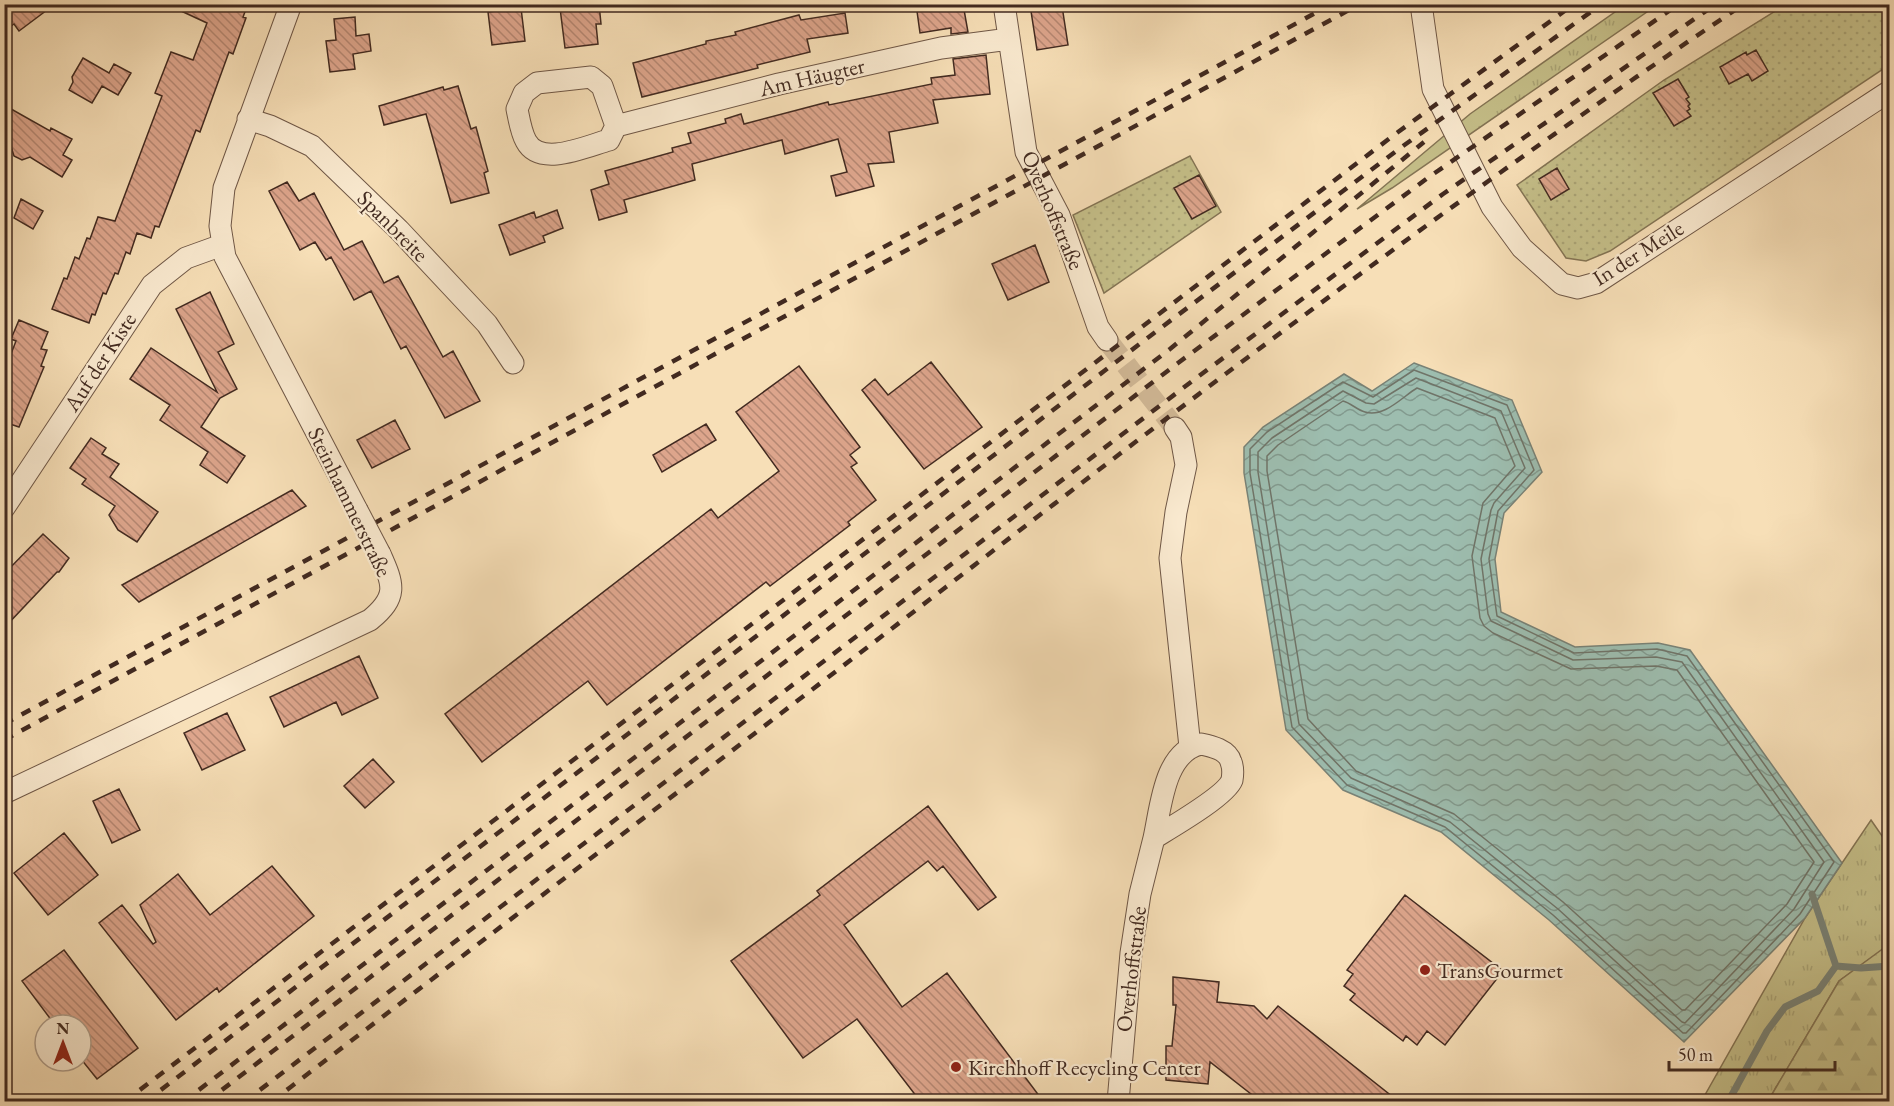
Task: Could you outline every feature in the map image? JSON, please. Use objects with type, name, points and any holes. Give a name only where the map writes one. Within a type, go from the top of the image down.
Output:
[{"type":"street","name":"Steinhammerstraße","points":[[4,793],[370,620],[382,610],[390,598],[391,584],[380,554],[225,258],[222,244],[220,226],[224,188],[291,4]]},
{"type":"street","name":"Overhoffstraße","points":[[1004,4],[1026,152],[1055,205],[1098,327],[1107,340]]},
{"type":"street","name":"In der Meile","points":[[1421,4],[1433,90],[1492,207],[1522,248],[1562,284],[1578,288],[1596,283],[1890,91]]},
{"type":"street","name":"Am Häugter","points":[[616,126],[602,86],[591,77],[537,83],[524,93],[517,109],[526,142],[539,152],[557,155],[609,140],[616,126],[779,84],[929,50],[1009,39]]},
{"type":"street","name":"Spanbreite","points":[[248,119],[270,126],[312,146],[399,230],[487,324],[513,363]]},
{"type":"street","name":"Auf der Kiste","points":[[4,508],[152,285],[186,258],[222,244]]},
{"type":"street","points":[[1154,838],[1218,797],[1232,782],[1233,768],[1230,758],[1210,746],[1200,744],[1190,747],[1170,558],[1176,512],[1186,465],[1181,437],[1175,428]]},
{"type":"street","name":"Overhoffstraße","points":[[1118,1101],[1131,953],[1140,894],[1171,768],[1174,761],[1190,747]]},
{"type":"green space","points":[[1625,5],[1657,5],[1392,188],[1357,209],[1470,114]]},
{"type":"green space","points":[[1785,5],[1889,5],[1889,65],[1610,251],[1586,261],[1566,258],[1517,185],[1664,80]]},
{"type":"green space","points":[[1190,156],[1221,212],[1104,293],[1073,215]]},
{"type":"green space","points":[[1871,820],[1889,846],[1889,945],[1839,981],[1768,1101],[1701,1102],[1805,918]]},
{"type":"green space","points":[[1890,945],[1889,1101],[1768,1101],[1839,981]]},
{"type":"water","points":[[1414,363],[1512,400],[1542,472],[1504,513],[1495,559],[1501,612],[1575,647],[1658,643],[1690,650],[1842,863],[1805,918],[1684,1042],[1549,920],[1441,832],[1343,790],[1286,730],[1244,473],[1244,447],[1263,427],[1344,374],[1372,391]]},
{"type":"building","points":[[4,4],[55,4],[19,31],[14,24],[4,31]]},
{"type":"building","points":[[166,4],[248,4],[243,17],[246,18],[233,54],[229,52],[200,132],[196,130],[159,227],[155,226],[151,238],[137,233],[130,254],[126,252],[118,274],[115,273],[106,294],[103,293],[95,315],[92,314],[89,323],[52,309],[64,278],[67,279],[75,257],[79,259],[98,217],[115,221],[162,96],[155,93],[171,52],[193,60],[207,23]]},
{"type":"building","points":[[599,4],[601,24],[596,24],[598,44],[565,48],[560,8]]},
{"type":"building","points":[[916,4],[963,4],[968,32],[951,34],[951,28],[920,33]]},
{"type":"building","points":[[1062,6],[1068,45],[1037,50],[1031,11]]},
{"type":"building","points":[[521,8],[525,41],[492,45],[488,12]]},
{"type":"building","points":[[845,13],[848,33],[807,39],[810,52],[757,65],[758,68],[642,97],[633,63],[706,44],[706,41],[736,35],[735,32],[799,15],[801,20]]},
{"type":"building","points":[[355,17],[356,36],[369,34],[371,51],[353,54],[355,69],[330,72],[326,41],[336,40],[334,19]]},
{"type":"building","points":[[1756,50],[1768,71],[1752,81],[1748,74],[1729,84],[1720,67],[1746,52],[1747,55]]},
{"type":"building","points":[[986,55],[990,94],[933,100],[938,123],[889,132],[894,162],[868,164],[874,186],[836,196],[831,176],[847,172],[838,139],[785,154],[782,140],[692,164],[695,180],[624,200],[627,212],[599,220],[591,190],[609,184],[605,171],[673,152],[672,148],[691,143],[688,133],[726,123],[725,119],[741,114],[744,124],[828,102],[829,105],[932,84],[931,78],[955,75],[953,59]]},
{"type":"building","points":[[83,58],[109,73],[114,64],[131,73],[118,95],[102,86],[92,103],[69,90],[73,82],[72,77]]},
{"type":"building","points":[[1678,79],[1689,97],[1686,99],[1690,104],[1688,106],[1690,109],[1687,111],[1691,116],[1674,126],[1653,93]]},
{"type":"building","points":[[458,86],[471,129],[476,127],[488,171],[484,173],[489,193],[451,203],[426,114],[384,125],[379,106],[443,87],[444,90]]},
{"type":"building","points":[[4,105],[50,131],[51,128],[72,139],[63,155],[72,160],[62,177],[30,157],[22,160],[14,156],[4,125]]},
{"type":"building","points":[[1557,168],[1569,189],[1551,200],[1539,179]]},
{"type":"building","points":[[1199,175],[1216,206],[1192,219],[1174,188]]},
{"type":"building","points":[[287,182],[299,201],[314,193],[344,250],[362,241],[384,283],[398,276],[443,357],[453,351],[480,401],[445,418],[406,346],[401,349],[371,291],[354,300],[331,257],[326,260],[315,242],[300,250],[269,191]]},
{"type":"building","points":[[21,199],[43,211],[33,229],[14,218]]},
{"type":"building","points":[[557,210],[563,228],[543,236],[545,242],[510,255],[499,225],[534,212],[536,218]]},
{"type":"building","points":[[1035,245],[1049,282],[1008,300],[992,264]]},
{"type":"building","points":[[210,292],[234,344],[218,352],[237,389],[220,398],[201,427],[245,456],[227,483],[200,465],[208,452],[160,420],[170,405],[130,379],[151,348],[217,392],[176,309]]},
{"type":"building","points":[[19,320],[48,332],[41,349],[47,350],[41,366],[44,367],[19,427],[4,422],[4,372],[16,341],[11,339]]},
{"type":"building","points":[[931,362],[982,427],[924,469],[862,390],[875,379],[888,395]]},
{"type":"building","points":[[799,366],[860,447],[850,455],[857,463],[851,467],[876,500],[848,522],[850,525],[770,586],[766,582],[607,705],[588,681],[482,762],[445,714],[711,509],[718,518],[779,471],[736,412]]},
{"type":"building","points":[[395,420],[410,449],[372,468],[357,440]]},
{"type":"building","points":[[706,424],[716,440],[662,472],[653,455]]},
{"type":"building","points":[[91,438],[106,448],[102,454],[119,464],[110,477],[158,512],[137,542],[118,530],[109,515],[115,506],[82,484],[86,479],[70,468]]},
{"type":"building","points":[[292,490],[306,506],[139,602],[122,585]]},
{"type":"building","points":[[43,534],[69,558],[59,572],[4,628],[4,574]]},
{"type":"building","points":[[359,656],[378,698],[342,715],[336,702],[284,727],[270,697]]},
{"type":"building","points":[[227,713],[245,750],[202,770],[184,733]]},
{"type":"building","points":[[373,759],[394,782],[365,808],[344,786]]},
{"type":"building","points":[[119,789],[140,830],[112,843],[93,801]]},
{"type":"building","points":[[928,806],[996,897],[978,910],[943,866],[937,871],[928,861],[844,925],[902,1007],[947,973],[1043,1101],[920,1101],[857,1019],[803,1058],[731,961],[820,895],[817,891]]},
{"type":"building","points":[[64,833],[98,875],[48,915],[14,873]]},
{"type":"building","points":[[272,866],[314,916],[219,992],[217,988],[176,1020],[99,923],[122,905],[153,944],[156,942],[140,905],[178,874],[210,915]]},
{"type":"building","name":"TransGourmet","points":[[1405,895],[1503,971],[1445,1045],[1427,1031],[1417,1045],[1406,1036],[1403,1041],[1350,1000],[1355,994],[1344,986],[1353,974],[1347,970]]},
{"type":"building","points":[[64,950],[138,1048],[97,1079],[92,1073],[93,1013],[46,1013],[22,981]]},
{"type":"building","points":[[1173,977],[1219,982],[1217,1002],[1254,1006],[1267,1019],[1278,1006],[1398,1101],[1260,1101],[1210,1062],[1208,1084],[1166,1080],[1166,1046],[1172,1046],[1176,1005],[1173,1005]]},
{"type":"waterway","points":[[1812,894],[1836,966]]},
{"type":"waterway","points":[[1836,966],[1861,968],[1890,966]]},
{"type":"waterway","points":[[1728,1102],[1767,1031],[1785,1007],[1818,991],[1836,966]]},
{"type":"tunnel","points":[[1107,340],[1175,428]]},
{"type":"railway","points":[[4,724],[1332,4]]},
{"type":"railway","points":[[4,740],[1360,4]]},
{"type":"railway","points":[[124,1102],[1394,135],[1574,4]]},
{"type":"railway","points":[[145,1102],[1158,330],[1403,146],[1602,4]]},
{"type":"railway","points":[[206,1102],[1178,363],[1429,177],[1679,4]]},
{"type":"railway","points":[[244,1102],[1191,382],[1443,194],[1716,4]]},
{"type":"railway","points":[[271,1102],[1241,362],[1540,144],[1744,4]]},
{"type":"railway","points":[[183,1102],[1170,349],[1424,142]]},
{"type":"place","name":"TransGourmet","points":[[1425,970]]},
{"type":"place","name":"Kirchhoff Recycling Center","points":[[956,1067]]}]
